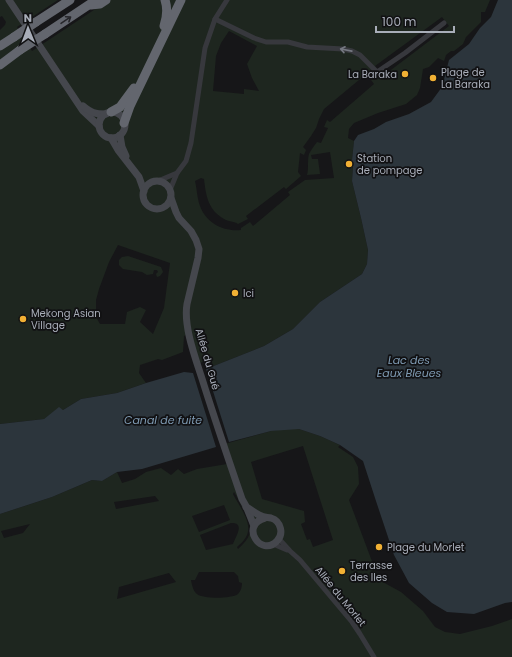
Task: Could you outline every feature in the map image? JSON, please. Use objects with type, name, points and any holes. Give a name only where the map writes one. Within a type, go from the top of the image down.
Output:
[{"type":"highway","points":[[0,46],[70,0]]},
{"type":"highway","points":[[0,65],[20,50],[96,0]]},
{"type":"highway","points":[[87,5],[100,4],[106,0]]},
{"type":"highway","points":[[109,113],[120,107],[128,97],[145,68],[166,18],[167,11],[165,0]]},
{"type":"highway","points":[[124,123],[130,106],[181,0]]},
{"type":"street","points":[[9,0],[83,111],[99,126]]},
{"type":"street","points":[[110,138],[139,176],[144,191],[144,198],[149,206],[162,208],[168,204],[176,173],[186,161],[191,142],[205,48],[215,19],[227,0]]},
{"type":"street","points":[[215,19],[254,38],[266,42],[288,42],[307,47],[352,51],[360,56],[377,72],[405,53],[444,22]]},
{"type":"street","points":[[76,101],[90,112],[98,114],[109,113],[117,113],[120,115],[124,123],[123,131],[115,138],[110,138],[103,135],[100,131],[100,119],[109,113]]},
{"type":"street","points":[[120,135],[125,155],[142,177],[166,184],[170,194]]},
{"type":"street","points":[[144,191],[148,185],[176,173]]},
{"type":"street","name":"Allée du Gué","points":[[170,194],[179,218],[191,231],[199,249],[186,312],[194,352],[225,451],[242,499],[254,526]]},
{"type":"street","name":"Allée du Gué","points":[[162,208],[179,218]]},
{"type":"street","points":[[246,506],[265,518]]},
{"type":"street","points":[[265,518],[272,518],[275,520],[280,525],[281,532],[279,539],[273,544],[267,546],[258,542],[254,538],[253,534],[254,526],[258,520],[265,518]]},
{"type":"street","name":"Allée du Morlet","points":[[279,539],[300,560],[352,622],[374,657]]},
{"type":"street","name":"Allée du Morlet","points":[[273,544],[290,551]]},
{"type":"shaded area","points":[[0,0],[58,0],[17,27],[32,51],[109,0],[490,0],[485,12],[481,12],[481,22],[466,37],[463,44],[446,55],[444,61],[438,58],[429,67],[423,69],[420,88],[417,95],[406,104],[354,123],[349,129],[348,138],[354,141],[352,181],[368,250],[367,264],[362,274],[320,302],[293,329],[264,346],[206,369],[203,362],[195,364],[186,335],[184,336],[183,352],[162,360],[158,359],[140,365],[139,373],[146,383],[117,393],[81,399],[63,410],[59,408],[44,419],[0,424],[0,30],[6,22],[2,16],[0,17]],"holes":[[[442,17],[449,26],[383,76],[375,66]],[[229,31],[257,46],[247,64],[259,91],[244,89],[244,94],[213,91],[216,56],[221,43]],[[371,70],[373,73],[369,77],[374,84],[330,122],[327,120],[324,127],[328,128],[321,143],[317,142],[309,154],[307,175],[320,174],[318,159],[312,159],[311,155],[330,152],[334,178],[305,180],[288,192],[290,195],[253,226],[250,222],[241,228],[241,230],[235,230],[222,228],[211,222],[203,212],[199,203],[195,181],[201,178],[204,179],[209,202],[215,212],[220,216],[226,220],[238,224],[248,219],[246,216],[284,187],[286,189],[301,176],[298,172],[300,153],[304,155],[306,150],[303,147],[316,128],[324,109]],[[118,245],[170,263],[164,308],[153,334],[140,322],[146,310],[140,307],[127,312],[125,324],[100,324],[96,317],[96,300],[109,262]]]},
{"type":"shaded area","points":[[128,256],[161,267],[163,272],[157,277],[157,270],[154,270],[153,274],[147,275],[142,272],[123,269],[119,265],[119,260],[122,257]]},
{"type":"shaded area","points":[[299,429],[340,445],[338,447],[353,457],[358,467],[359,484],[349,500],[379,580],[401,592],[423,611],[435,627],[445,632],[460,634],[512,619],[512,657],[0,657],[0,514],[52,497],[92,480],[102,481],[117,472],[122,483],[135,479],[146,472],[161,468],[171,475],[178,469],[184,474],[197,469],[227,464],[221,445],[271,431]],"holes":[[[303,446],[333,540],[313,547],[310,539],[307,540],[301,524],[305,522],[304,511],[262,499],[251,462]],[[234,492],[249,521],[250,526],[247,539],[238,549],[237,547],[246,537],[248,532],[245,515],[233,494]],[[155,496],[159,501],[116,509],[114,502]],[[224,505],[230,520],[199,532],[192,516]],[[231,523],[238,525],[239,528],[233,544],[206,550],[200,535]],[[30,524],[23,533],[4,538],[1,531]],[[199,572],[234,572],[238,576],[239,582],[242,584],[240,592],[234,596],[211,598],[197,594],[191,580],[195,580]],[[169,573],[176,582],[117,599],[119,587]]]},
{"type":"water","name":"Lac des Eaux Bleues","points":[[498,0],[512,0],[512,602],[474,614],[447,612],[432,603],[409,583],[394,555],[363,461],[340,445],[299,429],[271,431],[229,442],[206,369],[264,346],[293,329],[320,302],[362,274],[367,264],[368,250],[352,181],[354,141],[358,135],[374,129],[386,122],[409,114],[431,102],[442,87],[449,60],[469,44],[480,28],[491,17]]},
{"type":"water","name":"Canal de fuite","points":[[184,372],[193,373],[216,447],[142,469],[117,472],[102,481],[92,480],[52,497],[0,514],[0,424],[44,419],[59,407],[63,410],[81,399],[117,393]]},
{"type":"place","name":"La Baraka","points":[[405,74]]},
{"type":"place","name":"Plage de La Baraka","points":[[433,78]]},
{"type":"place","name":"Station de pompage","points":[[349,164]]},
{"type":"place","name":"Ici","points":[[235,293]]},
{"type":"place","name":"Mekong Asian Village","points":[[23,319]]},
{"type":"place","name":"Plage du Morlet","points":[[379,547]]},
{"type":"place","name":"Terrasse des Iles","points":[[342,571]]}]
